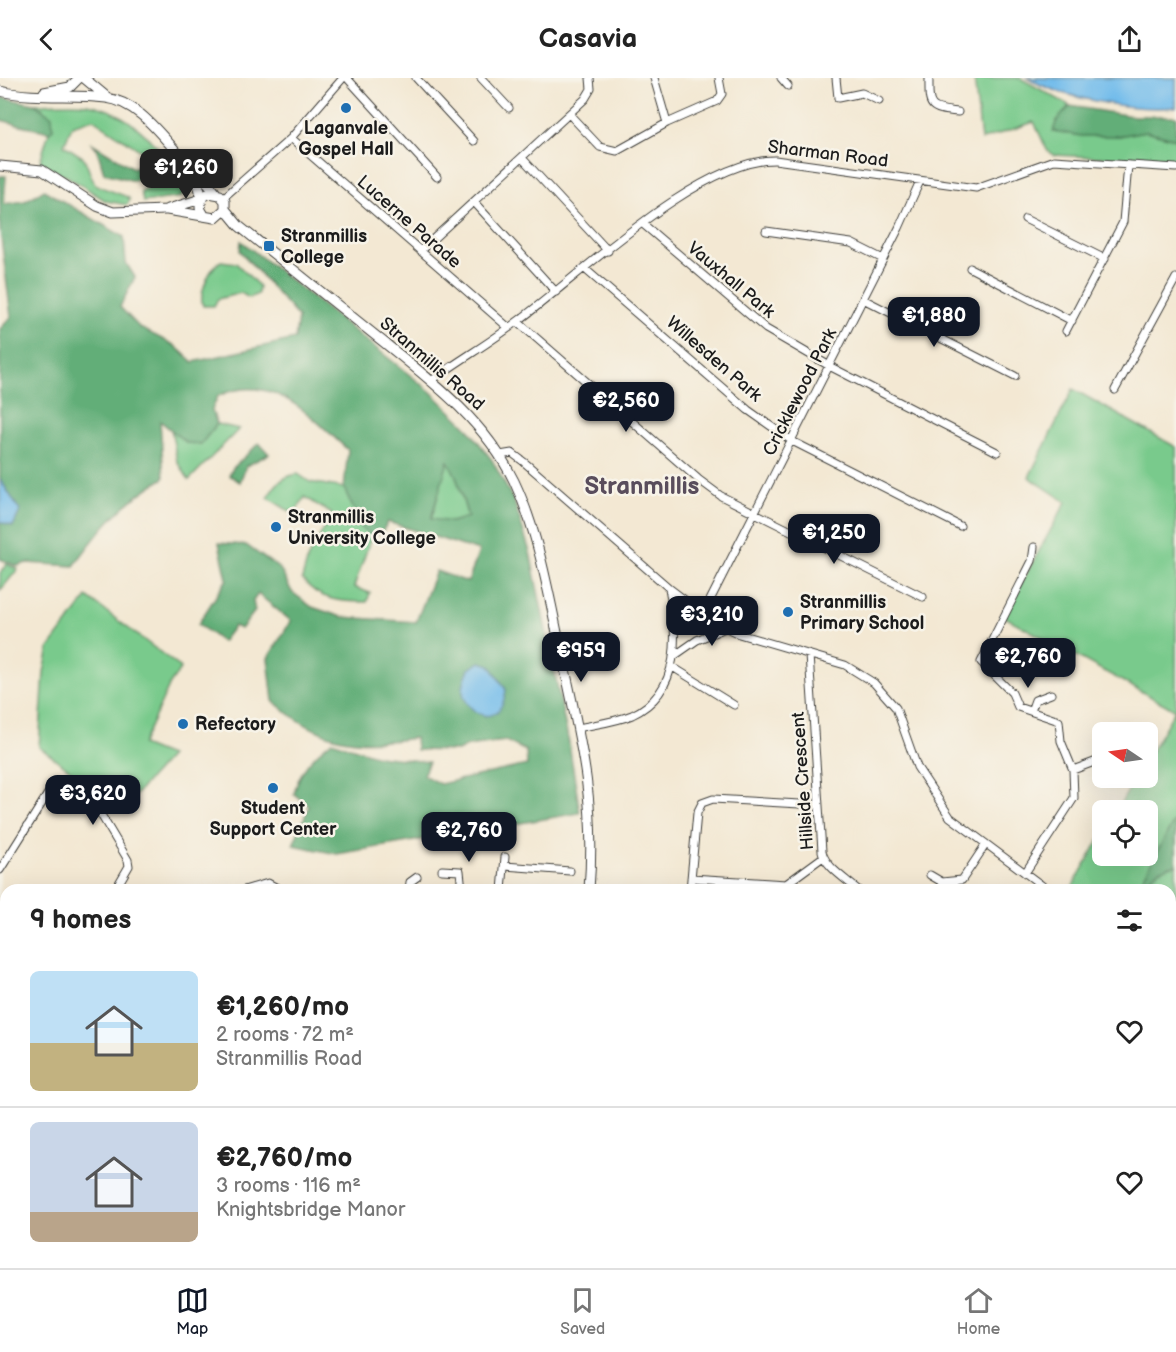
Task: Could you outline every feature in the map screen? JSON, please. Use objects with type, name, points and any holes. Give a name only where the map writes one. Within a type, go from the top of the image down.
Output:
[{"type":"street","points":[[27,95],[61,90],[75,84],[79,78]]},
{"type":"street","points":[[84,78],[108,98]]},
{"type":"street","points":[[219,196],[291,138],[345,78],[436,177]]},
{"type":"street","points":[[416,78],[474,141]]},
{"type":"street","points":[[481,78],[509,108]]},
{"type":"street","points":[[420,251],[589,94],[590,78]]},
{"type":"street","points":[[654,78],[667,123]]},
{"type":"street","points":[[569,114],[600,147],[612,152],[667,123],[717,101],[722,94],[719,78]]},
{"type":"street","points":[[781,78],[788,87]]},
{"type":"street","points":[[836,78],[838,98],[862,93],[879,101]]},
{"type":"street","points":[[929,78],[927,95],[930,103],[937,109],[958,112]]},
{"type":"street","points":[[0,91],[27,95],[108,98],[122,103],[149,122],[194,170],[207,179],[219,196],[222,213],[212,218],[165,210],[113,212],[97,206],[42,170],[0,166]]},
{"type":"street","name":"Lucerne Parade","points":[[291,138],[509,328]]},
{"type":"street","points":[[522,158],[608,251]]},
{"type":"street","name":"Sharman Road","points":[[431,381],[518,322],[643,224],[714,176],[762,160],[976,189],[1054,160],[1176,168]]},
{"type":"street","points":[[1066,331],[1123,222],[1128,165]]},
{"type":"street","points":[[194,170],[202,198],[200,208],[204,215]]},
{"type":"street","name":"Cricklewood Park","points":[[703,614],[884,259],[920,181]]},
{"type":"street","points":[[165,210],[202,198],[209,193],[219,196]]},
{"type":"street","points":[[474,202],[555,292]]},
{"type":"street","name":"Stranmillis Road","points":[[222,213],[431,381],[474,422],[500,455],[522,498],[533,532],[578,728],[592,815],[589,884]]},
{"type":"street","points":[[1025,219],[1105,259]]},
{"type":"street","name":"Vauxhall Park","points":[[643,224],[757,323],[830,366],[997,452]]},
{"type":"street","points":[[766,231],[851,243],[884,259]]},
{"type":"street","points":[[970,268],[1072,321]]},
{"type":"street","name":"Willesden Park","points":[[585,269],[748,410],[792,441],[960,526]]},
{"type":"street","points":[[1115,390],[1176,278]]},
{"type":"street","points":[[863,299],[1015,376]]},
{"type":"street","points":[[518,322],[698,479],[721,496],[923,597]]},
{"type":"street","points":[[500,455],[512,453],[524,462],[669,588],[725,628],[854,669],[884,691],[897,708],[917,767],[950,817],[1040,884]]},
{"type":"street","points":[[1025,873],[1074,798],[1073,770],[1061,741],[1059,721],[1018,707],[1012,693],[981,662],[1032,561],[1034,547]]},
{"type":"street","points":[[578,728],[621,719],[640,711],[660,692],[674,656],[675,623],[669,588]]},
{"type":"street","points":[[674,656],[688,645],[725,628]]},
{"type":"street","name":"Hillside Crescent","points":[[809,655],[823,857],[852,884]]},
{"type":"street","points":[[671,666],[734,705]]},
{"type":"street","points":[[1031,711],[1035,699],[1051,694]]},
{"type":"street","points":[[1073,770],[1092,763]]},
{"type":"street","points":[[0,870],[52,788],[62,788],[97,808],[128,860],[129,866],[118,884]]},
{"type":"street","points":[[690,884],[697,813],[702,803],[707,800],[818,804]]},
{"type":"street","points":[[930,874],[942,882],[951,884],[962,880],[986,844]]},
{"type":"street","points":[[502,884],[505,857]]},
{"type":"street","points":[[691,878],[786,884],[823,857]]},
{"type":"street","points":[[504,866],[570,872]]},
{"type":"street","points":[[442,870],[460,871],[461,884]]},
{"type":"street","points":[[410,884],[417,876]]},
{"type":"green space","points":[[974,78],[1020,78],[1069,105],[1053,131],[1119,136],[1145,131],[1176,139],[1176,161],[1053,155],[1047,150],[1034,122],[981,140]]},
{"type":"green space","points":[[0,97],[34,104],[52,116],[53,129],[49,132],[0,120]]},
{"type":"green space","points":[[34,104],[86,104],[115,113],[127,120],[157,146],[188,180],[188,187],[181,197],[143,202],[141,192],[157,184],[160,174],[153,159],[93,119],[72,126],[64,145],[84,158],[95,185],[128,197],[130,200],[127,205],[106,201],[70,178],[43,165],[40,161],[49,132],[53,129],[42,108]]},
{"type":"green space","points":[[1070,106],[1132,116],[1176,116],[1176,139],[1146,131],[1119,136],[1081,136],[1053,131],[1057,120]]},
{"type":"green space","points":[[90,142],[133,168],[137,166],[140,178],[134,181],[104,173],[97,149]]},
{"type":"green space","points":[[0,176],[6,176],[4,204],[25,201],[44,190],[124,237],[126,263],[135,277],[120,307],[140,328],[174,345],[193,362],[295,339],[298,317],[240,251],[241,241],[430,391],[467,427],[492,460],[514,501],[530,552],[569,743],[580,813],[337,854],[293,845],[309,806],[294,794],[296,785],[308,764],[332,741],[378,756],[429,762],[423,775],[440,784],[527,765],[526,751],[506,741],[467,746],[458,751],[416,750],[415,738],[374,742],[356,741],[322,733],[290,715],[273,701],[268,658],[291,621],[258,594],[253,601],[255,611],[241,629],[234,626],[222,642],[198,624],[227,579],[219,543],[246,545],[280,569],[292,592],[312,607],[342,617],[416,622],[436,571],[468,582],[479,551],[388,522],[381,533],[372,535],[363,530],[344,488],[348,450],[305,411],[273,393],[256,389],[238,390],[218,396],[212,410],[217,424],[201,444],[187,443],[160,421],[164,478],[125,506],[74,566],[27,563],[17,566],[0,559],[0,522],[13,526],[20,511],[0,479],[0,329],[11,317],[0,229]],"holes":[[[448,461],[456,476],[468,517],[451,522],[431,519]],[[496,674],[506,690],[485,716],[465,699]]]},
{"type":"green space","points":[[221,261],[236,263],[259,286],[258,294],[249,298],[241,293],[218,299],[214,306],[203,306],[202,295],[206,281]]},
{"type":"green space","points":[[1073,389],[1176,447],[1176,884],[1074,884],[1092,852],[1092,866],[1158,866],[1158,800],[1123,800],[1130,788],[1158,788],[1158,740],[1175,710],[1003,616],[1066,502],[1029,477]]},
{"type":"green space","points":[[217,424],[239,429],[189,480],[177,461],[171,429],[187,443],[200,444]]},
{"type":"green space","points":[[259,443],[269,454],[246,466],[240,482],[229,475],[233,468]]},
{"type":"green space","points":[[448,460],[456,476],[468,518],[451,522],[431,520]]},
{"type":"green space","points":[[298,474],[310,482],[344,488],[363,530],[372,535],[354,587],[370,593],[367,602],[331,599],[316,592],[302,579],[308,557],[332,514],[305,497],[294,514],[268,498],[280,482]]},
{"type":"green space","points":[[7,564],[18,569],[0,591],[0,573]]},
{"type":"green space","points":[[87,597],[181,668],[170,684],[142,745],[170,756],[123,809],[39,747],[44,672],[49,648]]},
{"type":"green space","points":[[1176,817],[1176,865],[1161,869],[1146,884],[1140,884],[1149,866],[1158,866],[1158,850]]},
{"type":"water","points":[[1027,78],[1176,78],[1176,107],[1140,107],[1099,102],[1059,92]]},
{"type":"water","points":[[0,479],[20,511],[13,526],[0,522]]},
{"type":"water","points":[[480,662],[490,665],[506,690],[503,704],[497,712],[490,715],[476,712],[465,699],[463,692],[469,669]]},
{"type":"place","name":"Laganvale Gospel Hall","points":[[346,108]]},
{"type":"place","name":"Stranmillis College","points":[[269,246]]},
{"type":"place","name":"Stranmillis University College","points":[[276,527]]},
{"type":"place","name":"Stranmillis Primary School","points":[[788,612]]},
{"type":"place","name":"Refectory","points":[[183,724]]},
{"type":"place","name":"Student Support Center","points":[[273,788]]},
{"type":"district","name":"Stranmillis","points":[[642,486]]}]
